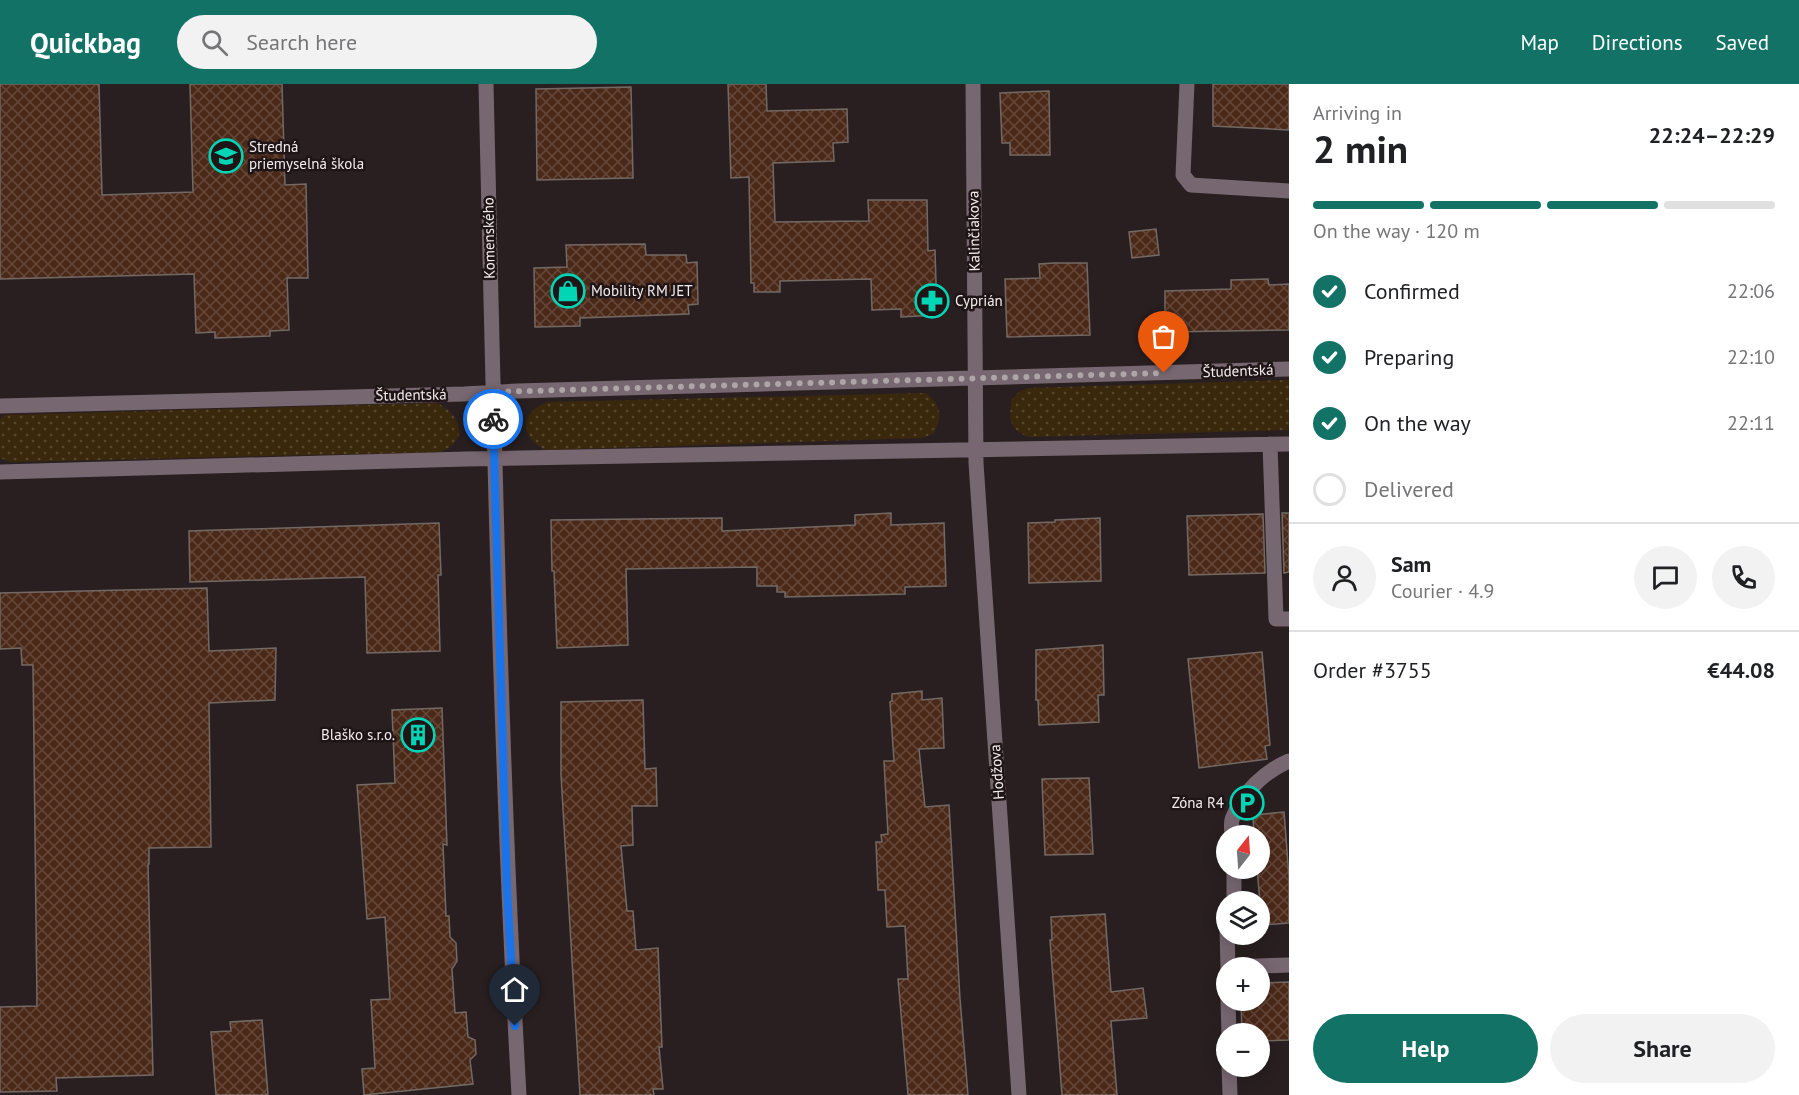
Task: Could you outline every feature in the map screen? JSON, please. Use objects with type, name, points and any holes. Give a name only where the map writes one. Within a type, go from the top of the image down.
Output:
[{"type":"street","name":"Komenského","points":[[486,84],[492,392],[507,890],[519,1095]]},
{"type":"street","name":"Kalinčiakova","points":[[973,84],[976,449]]},
{"type":"street","points":[[1187,84],[1183,175],[1191,186],[1289,191]]},
{"type":"street","name":"Študentská","points":[[0,406],[1289,369]]},
{"type":"street","points":[[1270,444],[1276,619],[1289,619]]},
{"type":"street","points":[[0,472],[494,459],[1289,444]]},
{"type":"street","name":"Hodžova","points":[[976,449],[1019,1095]]},
{"type":"street","points":[[1231,825],[1231,819],[1249,790],[1275,767],[1289,761]]},
{"type":"street","points":[[1270,966],[1289,965]]},
{"type":"street","points":[[1229,1077],[1230,1095]]},
{"type":"shaded area","points":[[1289,380],[1289,430],[1028,437],[1013,426],[1010,417],[1012,399],[1019,392],[1028,388]]},
{"type":"shaded area","points":[[926,393],[935,402],[939,417],[933,434],[922,438],[546,450],[531,439],[526,425],[532,412],[538,406],[548,402]]},
{"type":"shaded area","points":[[437,403],[452,413],[459,427],[456,440],[441,452],[11,462],[0,458],[0,419],[4,415]]},
{"type":"building","points":[[0,84],[99,84],[102,195],[193,192],[190,84],[282,84],[285,185],[306,184],[308,278],[287,278],[289,330],[270,331],[270,336],[215,338],[215,332],[196,333],[194,274],[0,279]]},
{"type":"building","points":[[728,84],[766,84],[767,111],[847,109],[848,142],[833,143],[834,161],[773,163],[775,222],[869,221],[868,200],[927,200],[928,251],[935,250],[937,315],[901,317],[901,309],[872,310],[871,279],[780,281],[780,292],[754,292],[754,283],[751,283],[749,177],[731,178]]},
{"type":"building","points":[[1213,84],[1289,84],[1289,130],[1213,126]]},
{"type":"building","points":[[631,87],[633,178],[537,180],[536,89]]},
{"type":"building","points":[[1049,91],[1050,155],[1010,155],[1010,143],[1002,143],[1000,93]]},
{"type":"building","points":[[1156,229],[1159,255],[1132,258],[1129,232]]},
{"type":"building","points":[[645,244],[646,255],[686,255],[687,263],[697,262],[698,304],[688,305],[689,314],[580,318],[580,326],[535,327],[534,268],[567,267],[566,245]]},
{"type":"building","points":[[1087,263],[1090,335],[1007,337],[1005,279],[1040,278],[1039,264]]},
{"type":"building","points":[[1268,279],[1269,285],[1289,284],[1289,330],[1165,332],[1165,291],[1231,289],[1231,280]]},
{"type":"building","points":[[891,513],[891,525],[944,523],[946,586],[905,587],[905,594],[785,597],[785,592],[777,592],[777,586],[757,586],[757,567],[626,569],[628,645],[557,648],[551,520],[722,518],[722,531],[855,525],[855,515]]},
{"type":"building","points":[[1282,513],[1289,513],[1289,572],[1284,573]]},
{"type":"building","points":[[1263,514],[1265,573],[1189,575],[1187,516]]},
{"type":"building","points":[[1100,518],[1101,581],[1029,583],[1028,523]]},
{"type":"building","points":[[439,523],[440,651],[367,653],[365,577],[190,582],[189,531]]},
{"type":"building","points":[[207,588],[209,651],[276,648],[275,700],[209,703],[211,847],[149,848],[153,1075],[56,1078],[57,1091],[0,1092],[0,1007],[37,1006],[33,665],[22,665],[21,648],[0,649],[0,593]]},
{"type":"building","points":[[1103,645],[1104,695],[1098,695],[1099,722],[1039,725],[1038,700],[1036,700],[1036,650]]},
{"type":"building","points":[[1262,652],[1270,745],[1265,746],[1267,759],[1199,768],[1188,659]]},
{"type":"building","points":[[922,691],[922,700],[942,698],[944,748],[919,749],[925,807],[949,805],[968,1095],[908,1095],[898,979],[908,979],[905,926],[887,927],[885,890],[878,890],[876,842],[882,842],[881,835],[888,834],[884,761],[894,761],[890,702],[892,694]]},
{"type":"building","points":[[643,700],[645,769],[656,768],[657,806],[632,806],[633,845],[621,846],[627,911],[633,911],[636,950],[658,948],[662,1047],[659,1047],[663,1089],[653,1089],[654,1095],[580,1095],[561,775],[561,702]]},
{"type":"building","points":[[442,708],[447,845],[443,844],[446,916],[449,916],[450,937],[456,943],[457,961],[452,969],[455,1013],[466,1012],[468,1037],[475,1040],[476,1054],[470,1060],[473,1084],[364,1095],[362,1069],[375,1068],[371,1000],[390,999],[385,917],[367,919],[357,785],[395,783],[392,710]]},
{"type":"building","points":[[1089,778],[1093,854],[1045,855],[1042,779]]},
{"type":"building","points":[[1284,812],[1289,877],[1289,923],[1270,924],[1270,891],[1259,891],[1258,879],[1270,879],[1270,825],[1253,825],[1253,815]]},
{"type":"building","points":[[1105,914],[1111,992],[1143,988],[1147,1018],[1111,1021],[1117,1095],[1062,1095],[1050,940],[1052,940],[1051,917]]},
{"type":"building","points":[[1289,982],[1289,1040],[1270,1041],[1270,1023],[1242,1023],[1241,1011],[1270,1011],[1270,983]]},
{"type":"building","points":[[262,1020],[268,1095],[216,1095],[211,1032],[231,1031],[230,1022]]},
{"type":"way so far","points":[[493,419],[492,392],[1164,373]]},
{"type":"place","name":"Stredná priemyselná škola","points":[[226,156]]},
{"type":"place","name":"Mobility RM JET","points":[[568,291]]},
{"type":"place","name":"Cyprián","points":[[932,301]]},
{"type":"place","name":"Blaško s.r.o.","points":[[418,735]]},
{"type":"place","name":"Zóna R4","points":[[1247,803]]},
{"type":"route","points":[[493,419],[507,890],[515,1026]]}]
